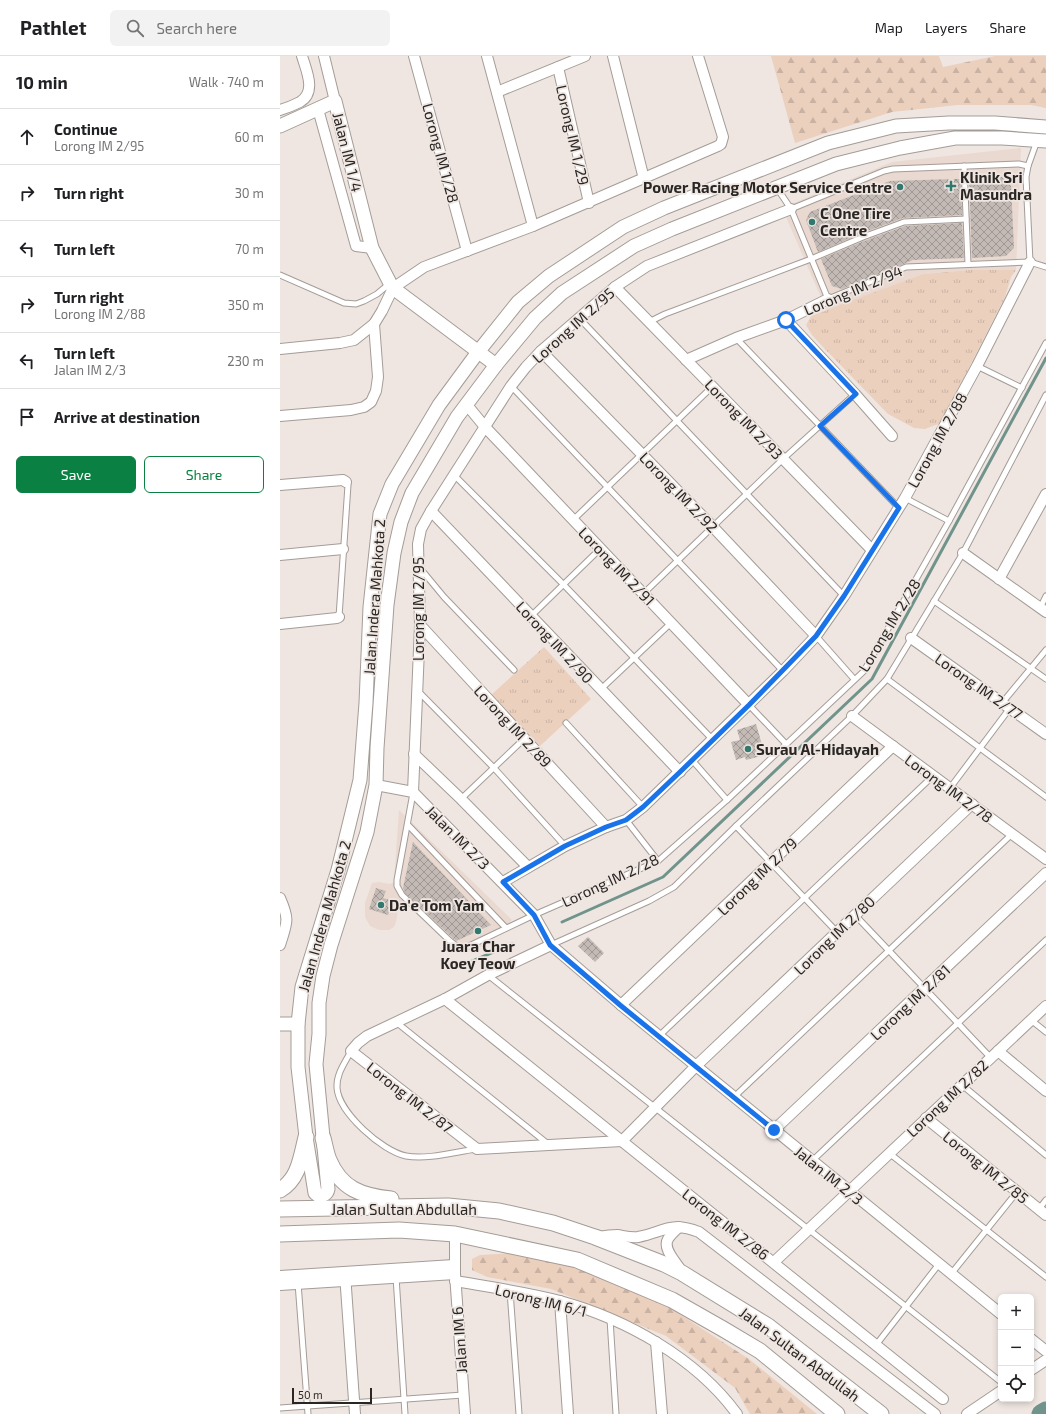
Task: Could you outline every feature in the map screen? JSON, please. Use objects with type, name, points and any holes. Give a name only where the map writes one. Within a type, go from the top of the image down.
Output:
[{"type":"main road","points":[[280,1190],[292,1181],[300,1166],[306,1137]]},
{"type":"main road","points":[[323,1138],[329,1160],[337,1175],[353,1190],[374,1197],[448,1206]]},
{"type":"main road","name":"Jalan Sultan Abdullah","points":[[280,1209],[448,1206],[499,1210],[553,1223],[595,1237],[664,1264],[682,1273],[768,1326],[881,1414]]},
{"type":"main road","name":"Jalan Sultan Abdullah","points":[[280,1234],[399,1230],[455,1234],[577,1260],[672,1300],[723,1328],[760,1351],[837,1414]]},
{"type":"street","points":[[280,110],[301,101],[308,95],[310,83],[302,56]]},
{"type":"street","name":"Jalan IM 1/4","points":[[324,56],[372,248],[392,286],[496,365]]},
{"type":"street","name":"Lorong IM 1/28","points":[[414,56],[467,251]]},
{"type":"street","points":[[487,56],[533,226]]},
{"type":"street","points":[[496,92],[585,56]]},
{"type":"street","points":[[613,56],[644,179]]},
{"type":"street","points":[[280,349],[340,343],[354,340],[374,324],[382,311],[392,286],[424,267],[589,203],[718,146],[723,141],[722,130],[698,56]]},
{"type":"street","name":"Lorong IM 1/29","points":[[558,67],[589,203]]},
{"type":"street","points":[[280,126],[336,101]]},
{"type":"street","name":"Jalan IM 1/4","points":[[318,109],[356,246],[372,248]]},
{"type":"street","name":"Jalan Indera Mahkota 2","points":[[1042,140],[955,138],[900,148],[836,164],[672,229],[634,246],[562,293],[534,318],[457,417],[412,493],[401,522],[394,553],[387,605],[377,748],[376,786],[367,832],[331,945],[323,976],[319,1003],[319,1034],[316,1064],[328,1189],[327,1193],[319,1196],[316,1193],[314,1184],[306,1137],[298,1067],[298,1024],[302,987],[338,870],[360,780],[366,703],[370,607],[380,514],[392,484],[439,405],[478,352],[518,302],[548,276],[623,227],[670,206],[828,143],[896,126],[949,122],[995,122],[1046,127]]},
{"type":"street","name":"Lorong IM 2/95","points":[[413,792],[420,625],[418,544],[421,529],[430,511],[486,427],[511,386],[541,350],[615,287],[647,266],[791,209]]},
{"type":"street","name":"Lorong IM 2/88","points":[[503,882],[565,846],[606,827],[626,820],[643,807],[749,705],[816,636],[844,596],[906,498],[977,366],[1030,262]]},
{"type":"street","name":"Lorong IM 2/93","points":[[615,287],[872,550]]},
{"type":"street","name":"Lorong IM 2/94","points":[[686,360],[736,338],[786,320],[828,299]]},
{"type":"street","points":[[786,320],[856,394],[892,436]]},
{"type":"street","points":[[280,416],[351,410],[364,407],[371,402],[376,391],[378,377],[374,324]]},
{"type":"street","name":"Lorong IM 2/92","points":[[541,350],[713,527],[816,636]]},
{"type":"street","name":"Lorong IM 2/91","points":[[467,404],[486,427],[600,549],[749,705]]},
{"type":"street","points":[[280,485],[343,480],[346,482]]},
{"type":"street","points":[[999,579],[1046,494]]},
{"type":"street","name":"Lorong IM 2/90","points":[[430,511],[680,772]]},
{"type":"street","points":[[280,555],[343,549]]},
{"type":"street","points":[[963,553],[1043,610]]},
{"type":"street","points":[[280,624],[339,617]]},
{"type":"street","name":"Lorong IM 2/89","points":[[420,625],[606,827]]},
{"type":"street","name":"Lorong IM 2/77","points":[[911,638],[1046,734]]},
{"type":"street","name":"Lorong IM 2/78","points":[[852,716],[1046,859]]},
{"type":"street","name":"Lorong IM 2/79","points":[[620,1005],[893,746]]},
{"type":"street","name":"Jalan IM 2/3","points":[[414,754],[462,799],[528,867]]},
{"type":"street","name":"Jalan IM 2/3","points":[[376,786],[413,792],[534,915],[550,945],[620,1005],[998,1312]]},
{"type":"street","name":"Lorong IM 2/80","points":[[622,1141],[696,1066],[972,804]]},
{"type":"street","name":"Lorong IM 2/81","points":[[774,1130],[1046,873]]},
{"type":"street","points":[[280,898],[287,916],[287,922],[280,945]]},
{"type":"street","name":"Lorong IM 2/87","points":[[477,1149],[351,1052],[358,1043],[367,1036],[445,999],[488,975],[550,945]]},
{"type":"street","name":"Lorong IM 2/86","points":[[445,999],[943,1399]]},
{"type":"street","name":"Lorong IM 2/82","points":[[774,1262],[1046,1006]]},
{"type":"street","points":[[280,1024],[298,1024]]},
{"type":"street","points":[[994,1055],[1046,1091]]},
{"type":"street","name":"Lorong IM 2/85","points":[[926,1118],[1042,1212]]},
{"type":"street","points":[[477,1149],[622,1141]]},
{"type":"street","points":[[595,1237],[614,1235],[638,1237],[667,1228],[679,1227],[689,1228],[699,1232],[935,1414]]},
{"type":"street","points":[[679,1227],[668,1239],[666,1245],[682,1273]]},
{"type":"street","name":"Jalan IM 6","points":[[455,1234],[455,1273],[465,1414]]},
{"type":"street","name":"Lorong IM 6/1","points":[[280,1276],[298,1279],[395,1273],[455,1273],[510,1291],[560,1301],[610,1318],[656,1342],[704,1376],[737,1414]]},
{"type":"street","points":[[345,1276],[355,1414]]},
{"type":"street","name":"Lorong IM 6/1","points":[[280,1285],[298,1279]]},
{"type":"street","points":[[560,1301],[568,1414]]},
{"type":"street","points":[[1034,1341],[1046,1351]]},
{"type":"street","points":[[656,1342],[662,1414]]},
{"type":"street","points":[[1034,1368],[1046,1360]]},
{"type":"street","points":[[968,1414],[998,1393]]},
{"type":"lane","name":"Lorong IM 2/88","points":[[1030,262],[1026,177],[1028,166],[1042,140]]},
{"type":"lane","name":"Lorong IM 2/95","points":[[791,209],[888,170],[1018,164],[1028,166]]},
{"type":"lane","points":[[964,166],[968,264]]},
{"type":"lane","points":[[778,188],[791,209],[828,299]]},
{"type":"lane","points":[[649,322],[665,314],[811,260],[904,222],[966,219]]},
{"type":"lane","points":[[1030,262],[1046,267]]},
{"type":"lane","name":"Lorong IM 2/94","points":[[828,299],[906,267],[1030,262]]},
{"type":"lane","points":[[280,275],[344,303],[356,304],[392,286]]},
{"type":"lane","points":[[579,318],[844,596]]},
{"type":"lane","points":[[736,338],[899,508]]},
{"type":"lane","name":"Lorong IM 2/28","points":[[408,825],[397,886],[402,895],[450,942],[459,948],[467,947],[534,915],[658,861],[727,800],[864,671],[949,521],[1046,343]]},
{"type":"lane","points":[[977,366],[1022,388]]},
{"type":"lane","points":[[511,386],[783,671]]},
{"type":"lane","points":[[573,520],[712,387]]},
{"type":"lane","points":[[643,594],[783,459],[856,394]]},
{"type":"lane","points":[[550,945],[665,893],[681,881],[736,826],[852,716],[886,679],[963,553],[1046,395]]},
{"type":"lane","points":[[454,475],[563,584],[713,740]]},
{"type":"lane","points":[[339,617],[348,485],[346,482]]},
{"type":"lane","points":[[906,498],[949,521]]},
{"type":"lane","points":[[531,616],[600,549]]},
{"type":"lane","points":[[419,567],[444,597],[514,670]]},
{"type":"lane","points":[[1043,610],[1046,596]]},
{"type":"lane","points":[[934,601],[1046,679]]},
{"type":"lane","points":[[600,690],[671,623]]},
{"type":"lane","points":[[816,636],[854,679]]},
{"type":"lane","points":[[950,788],[980,748],[1031,668],[1046,650]]},
{"type":"lane","points":[[886,679],[1046,797]]},
{"type":"lane","points":[[417,689],[494,768],[565,846]]},
{"type":"lane","points":[[749,705],[786,744]]},
{"type":"lane","points":[[566,723],[643,807]]},
{"type":"lane","points":[[462,799],[525,738]]},
{"type":"lane","points":[[692,760],[727,800]]},
{"type":"lane","points":[[659,1036],[933,776]]},
{"type":"lane","points":[[413,792],[408,825],[506,928]]},
{"type":"lane","points":[[626,820],[658,861]]},
{"type":"lane","points":[[736,826],[837,932]]},
{"type":"lane","points":[[734,1097],[1012,834]]},
{"type":"lane","points":[[856,915],[958,1023],[994,1055]]},
{"type":"lane","points":[[812,1161],[1046,940]]},
{"type":"lane","points":[[488,975],[998,1380]]},
{"type":"lane","points":[[1031,1020],[1046,1032]]},
{"type":"lane","points":[[395,1022],[549,1145]]},
{"type":"lane","points":[[351,1052],[337,1076],[339,1098],[354,1119],[373,1138],[396,1152],[407,1156],[427,1156],[477,1149]]},
{"type":"lane","points":[[962,1085],[1046,1155]]},
{"type":"lane","points":[[889,1153],[1046,1278]]},
{"type":"lane","points":[[951,1274],[1017,1192]]},
{"type":"lane","points":[[1042,1212],[1046,1200]]},
{"type":"lane","points":[[876,1345],[939,1264]]},
{"type":"lane","points":[[395,1273],[405,1414]]},
{"type":"lane","points":[[298,1279],[308,1414]]},
{"type":"lane","points":[[510,1291],[519,1414]]},
{"type":"lane","points":[[610,1318],[616,1414]]},
{"type":"lane","points":[[280,1408],[463,1395]]},
{"type":"shaded area","points":[[1021,148],[1016,270],[970,270],[923,274],[827,311],[782,208],[892,162]]},
{"type":"shaded area","points":[[399,810],[512,920],[497,936],[476,950],[462,953],[453,948],[404,902],[399,905],[394,927],[389,930],[379,930],[370,926],[365,917],[365,903],[372,883],[379,882],[390,884],[394,882]]},
{"type":"green space","points":[[771,56],[939,56],[943,67],[995,56],[1046,56],[1046,108],[1031,105],[958,105],[892,112],[795,143]]},
{"type":"green space","points":[[970,270],[1016,270],[1011,277],[1005,297],[941,423],[925,429],[914,428],[888,414],[822,346],[812,335],[806,325],[811,316],[923,274]]},
{"type":"green space","points":[[544,647],[591,699],[540,746],[491,695]]},
{"type":"green space","points":[[512,1253],[577,1267],[670,1308],[749,1359],[817,1414],[750,1414],[735,1388],[666,1336],[551,1289],[487,1277],[472,1270],[472,1259],[480,1255]]},
{"type":"building","points":[[1002,177],[1011,186],[1014,248],[1006,256],[972,258],[969,178]]},
{"type":"building","points":[[961,179],[962,215],[903,218],[862,233],[818,252],[806,220],[810,212],[890,181]]},
{"type":"building","points":[[962,223],[964,258],[913,260],[842,289],[832,286],[821,259],[905,226]]},
{"type":"building","name":"Surau Al-Hidayah","points":[[756,724],[765,755],[746,760],[745,757],[736,760],[731,742],[740,740],[737,730]]},
{"type":"building","points":[[413,842],[491,925],[456,941],[405,893],[403,888]]},
{"type":"building","name":"Da'e Tom Yam","points":[[376,888],[386,891],[383,898],[393,901],[388,915],[369,909]]},
{"type":"building","points":[[588,937],[604,953],[595,962],[578,946]]},
{"type":"waterway","points":[[562,922],[663,877],[872,679],[1046,358]]},
{"type":"waterway","points":[[461,966],[512,944]]},
{"type":"waterway","points":[[1041,1414],[1046,1411]]},
{"type":"place","name":"Klinik Sri Masundra","points":[[951,186]]},
{"type":"place","name":"Power Racing Motor Service Centre","points":[[900,187]]},
{"type":"place","name":"C One Tire Centre","points":[[812,222]]},
{"type":"place","name":"Surau Al-Hidayah","points":[[748,749]]},
{"type":"place","name":"Da'e Tom Yam","points":[[381,905]]},
{"type":"place","name":"Juara Char Koey Teow","points":[[478,931]]},
{"type":"route","points":[[774,1130],[620,1005],[550,945],[534,915],[503,882],[565,846],[606,827],[626,820],[643,807],[749,705],[816,636],[844,596],[899,508],[820,426],[856,394],[786,320]]}]
